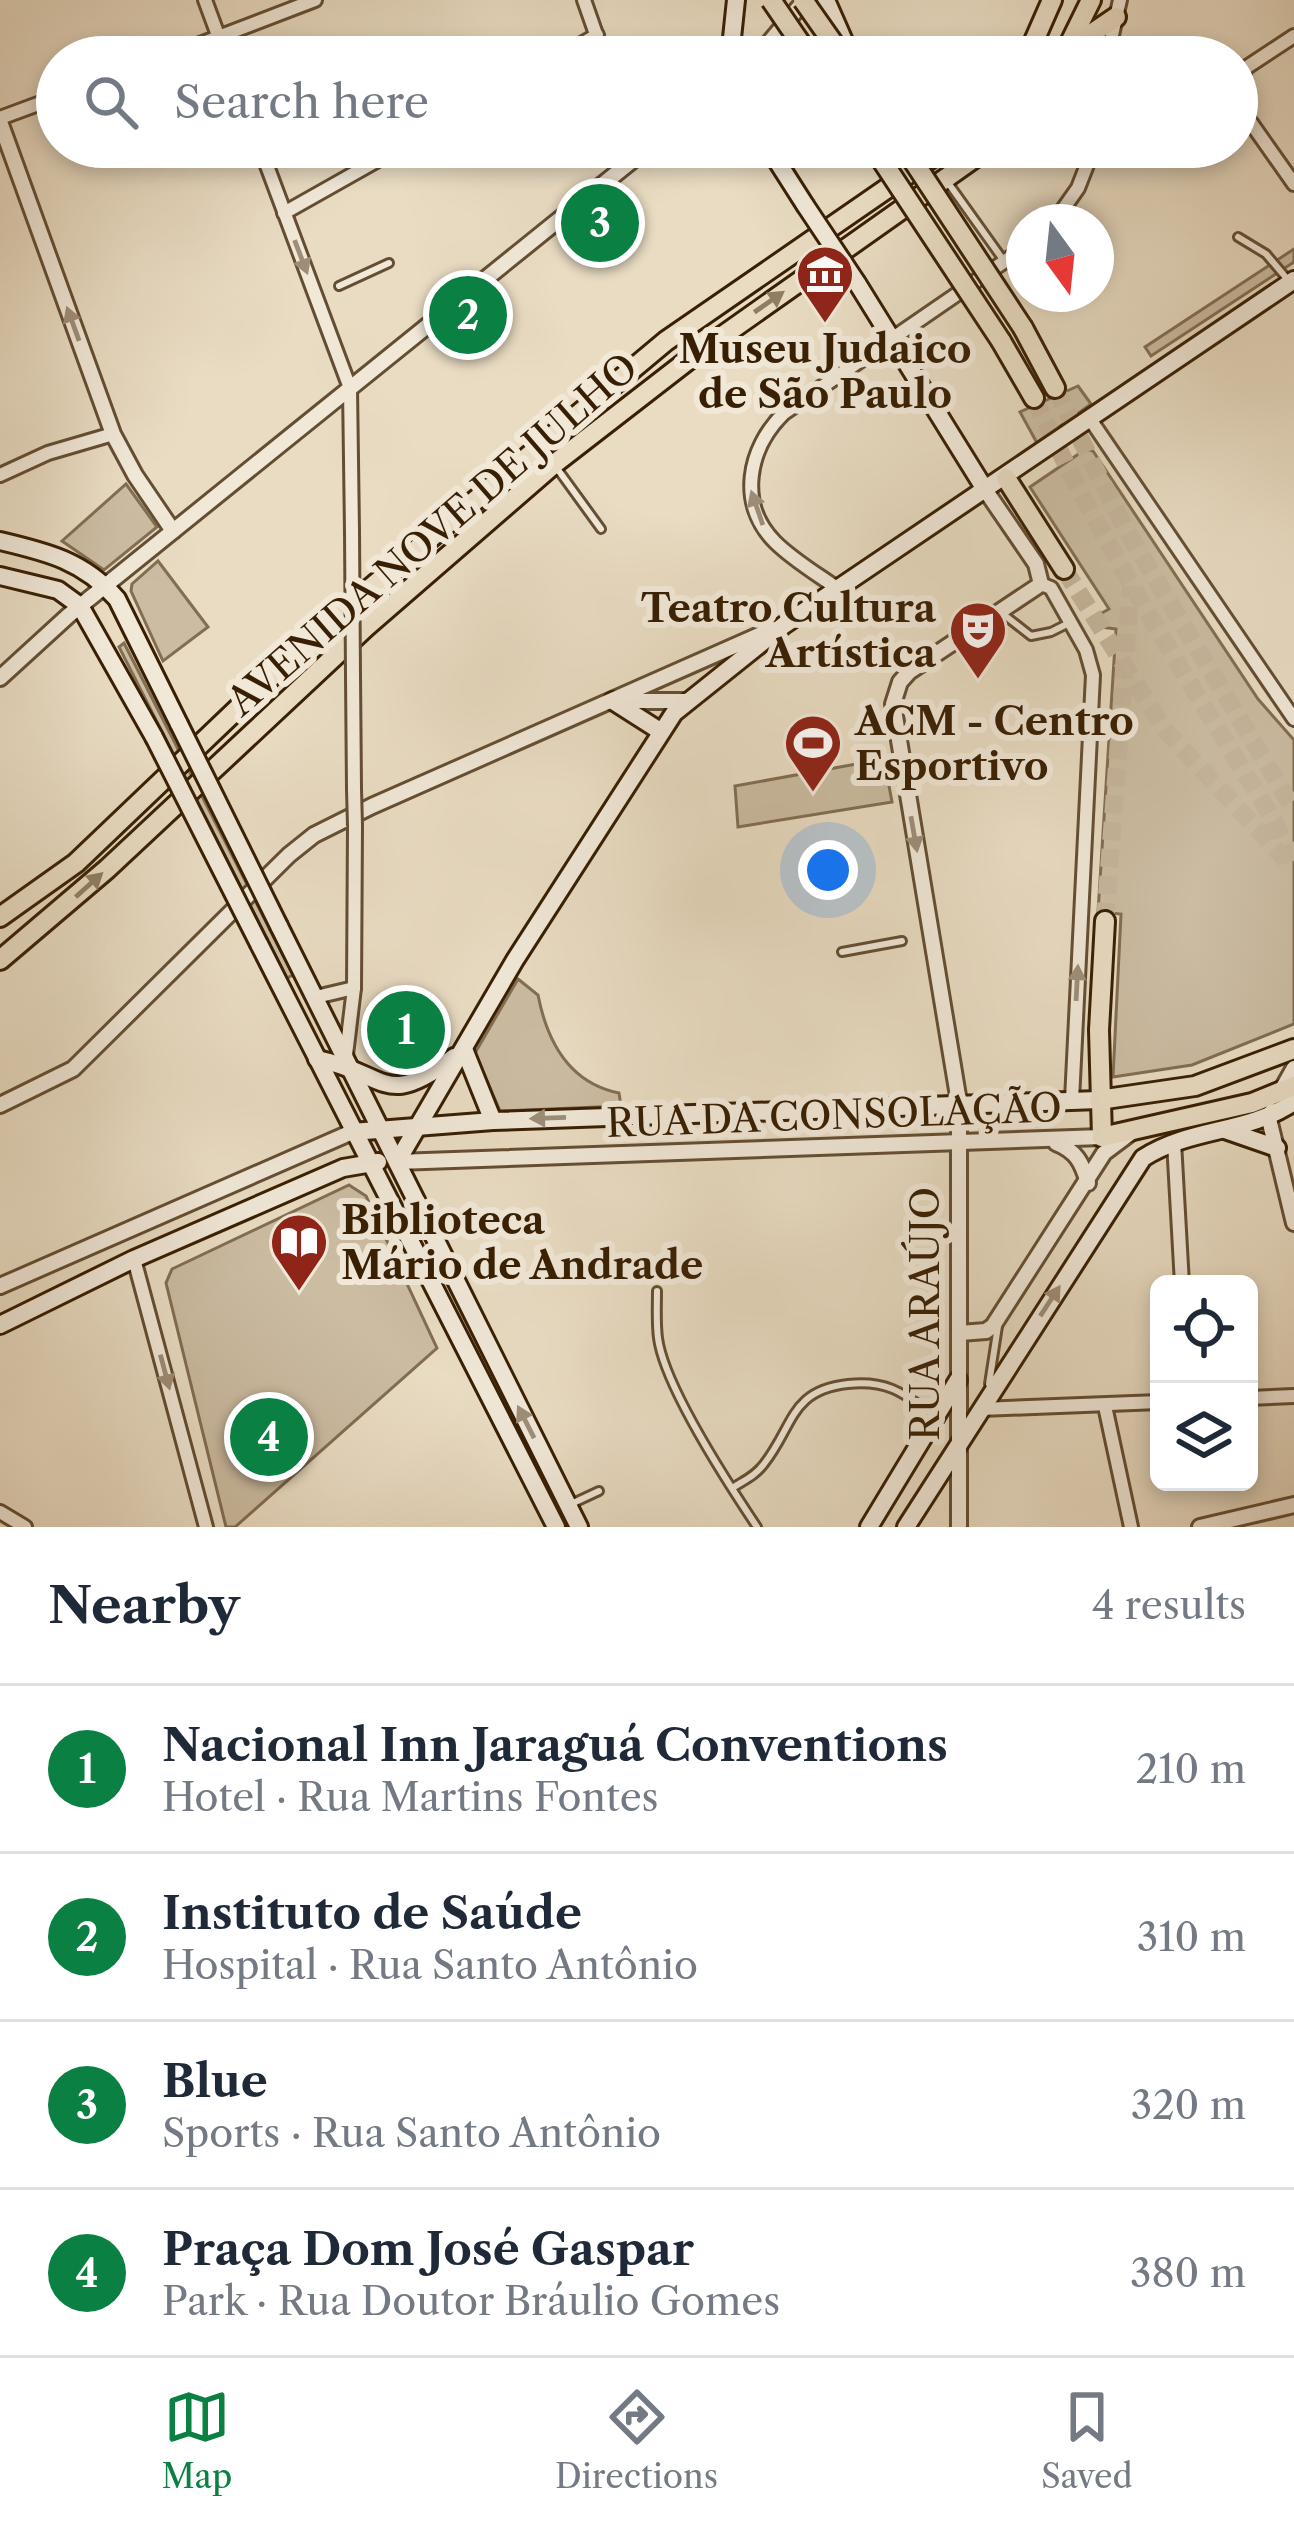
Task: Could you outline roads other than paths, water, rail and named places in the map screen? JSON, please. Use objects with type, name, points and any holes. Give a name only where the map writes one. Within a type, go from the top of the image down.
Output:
[{"type":"main road","points":[[732,36],[736,0]]},
{"type":"main road","points":[[771,0],[796,36]]},
{"type":"main road","points":[[804,0],[831,36]]},
{"type":"main road","points":[[826,0],[839,36]]},
{"type":"main road","points":[[1037,36],[1052,0]]},
{"type":"main road","points":[[1073,36],[1090,0]]},
{"type":"main road","points":[[1085,36],[1118,9]]},
{"type":"main road","points":[[781,168],[986,491]]},
{"type":"main road","points":[[887,168],[1034,398]]},
{"type":"main road","name":"AVENIDA NOVE DE JULHO","points":[[0,919],[126,817],[317,632],[651,352],[729,293],[916,168]]},
{"type":"main road","points":[[918,168],[1023,328],[1055,388]]},
{"type":"main road","name":"AVENIDA NOVE DE JULHO","points":[[0,960],[92,883],[383,611],[554,464],[742,321],[963,168]]},
{"type":"main road","points":[[397,1162],[660,731],[688,701],[784,625],[1292,282]]},
{"type":"main road","points":[[1006,478],[1064,569]]},
{"type":"main road","points":[[0,541],[61,556],[88,571],[117,599],[578,1527]]},
{"type":"main road","points":[[0,576],[58,590],[80,606],[154,737],[556,1527]]},
{"type":"main road","points":[[613,701],[660,731]]},
{"type":"main road","points":[[1102,1137],[1105,921]]},
{"type":"main road","points":[[317,1060],[350,1063],[388,1087],[404,1087],[424,1079],[464,1049]]},
{"type":"main road","points":[[464,1049],[493,1120]]},
{"type":"main road","name":"RUA DA CONSOLAÇÃO","points":[[352,1132],[493,1120],[1099,1100],[1195,1086],[1294,1049]]},
{"type":"main road","points":[[906,1527],[1135,1168],[1174,1142],[1269,1119],[1289,1093]]},
{"type":"main road","name":"RUA DA CONSOLAÇÃO","points":[[1102,1137],[1289,1093]]},
{"type":"main road","points":[[370,1162],[380,1127]]},
{"type":"main road","points":[[1224,1130],[1276,1148]]},
{"type":"main road","name":"RUA DA CONSOLAÇÃO","points":[[0,1324],[134,1259],[343,1168],[397,1162]]},
{"type":"main road","points":[[869,1527],[958,1388],[966,1405],[984,1404]]},
{"type":"street","points":[[205,0],[218,36]]},
{"type":"street","points":[[221,36],[315,0]]},
{"type":"street","points":[[584,0],[597,35]]},
{"type":"street","points":[[774,36],[804,0]]},
{"type":"street","points":[[1258,60],[1294,36]]},
{"type":"street","points":[[36,106],[0,120],[113,434],[173,531]]},
{"type":"street","points":[[1258,133],[1294,184]]},
{"type":"street","points":[[268,168],[321,293],[350,388],[355,826],[350,1063]]},
{"type":"street","points":[[284,213],[364,168]]},
{"type":"street","points":[[0,678],[80,606],[618,168]]},
{"type":"street","points":[[1067,204],[1086,168]]},
{"type":"street","points":[[838,589],[766,532],[751,493],[753,461],[764,434],[784,413],[1004,262]]},
{"type":"street","points":[[1090,418],[1294,719]]},
{"type":"street","points":[[0,476],[48,453],[113,434]]},
{"type":"street","points":[[986,491],[1036,564],[1041,584]]},
{"type":"street","points":[[1001,611],[1041,584]]},
{"type":"street","points":[[1041,584],[1051,588],[1086,650],[1093,675],[1072,1100]]},
{"type":"street","name":"RUA ARAÚJO","points":[[959,1527],[958,1102],[923,937],[893,713],[894,694],[909,672],[1001,611]]},
{"type":"street","points":[[0,1105],[73,1069],[289,855],[314,836],[371,806],[784,625]]},
{"type":"street","points":[[613,701],[688,701]]},
{"type":"street","points":[[316,997],[354,988]]},
{"type":"street","points":[[1289,1093],[1294,1068]]},
{"type":"street","points":[[1269,1119],[1294,1223]]},
{"type":"street","name":"RUA DA CONSOLAÇÃO","points":[[0,1286],[352,1132]]},
{"type":"street","points":[[960,1333],[986,1331],[1000,1318],[1104,1153],[1132,1132]]},
{"type":"street","name":"RUA DA CONSOLAÇÃO","points":[[397,1162],[1102,1137]]},
{"type":"street","points":[[1050,1141],[1071,1149],[1088,1183]]},
{"type":"street","points":[[1174,1142],[1181,1275]]},
{"type":"street","points":[[134,1259],[206,1527]]},
{"type":"street","points":[[1258,1398],[1294,1396]]},
{"type":"street","points":[[984,1404],[1150,1403]]},
{"type":"street","points":[[1105,1406],[1131,1527]]},
{"type":"street","points":[[1200,1527],[1294,1505]]},
{"type":"street","points":[[0,1512],[25,1527]]},
{"type":"lane","points":[[947,181],[1004,262]]},
{"type":"lane","points":[[1238,237],[1266,254],[1292,282]]},
{"type":"lane","points":[[339,286],[389,263]]},
{"type":"lane","points":[[554,464],[601,529]]},
{"type":"lane","points":[[1001,611],[1030,636],[1070,622]]},
{"type":"lane","points":[[842,952],[902,941]]},
{"type":"lane","points":[[657,1291],[658,1340],[681,1402],[757,1527]]},
{"type":"lane","points":[[984,1404],[1000,1318]]},
{"type":"lane","points":[[734,1487],[766,1462],[802,1402],[820,1388],[858,1383],[895,1388],[937,1417]]},
{"type":"lane","points":[[692,1446],[705,1441]]},
{"type":"lane","points":[[568,1506],[598,1491]]},
{"type":"tunnel","points":[[1055,388],[1124,526],[1294,810]]},
{"type":"tunnel","points":[[1034,398],[1118,562],[1276,824],[1294,865]]},
{"type":"tunnel","points":[[1064,569],[1165,730],[1286,860]]},
{"type":"tunnel","points":[[1105,921],[1131,586]]},
{"type":"place","name":"Blue","points":[[600,223]]},
{"type":"place","name":"Instituto de Saúde","points":[[468,315]]},
{"type":"place","name":"Museu Judaico de São Paulo","points":[[825,325]]},
{"type":"place","name":"Teatro Cultura Artística","points":[[978,681]]},
{"type":"place","name":"ACM - Centro Esportivo","points":[[813,794]]},
{"type":"place","name":"Nacional Inn Jaraguá Conventions","points":[[406,1030]]},
{"type":"place","name":"Biblioteca Mário de Andrade","points":[[299,1293]]},
{"type":"place","name":"Praça Dom José Gaspar","points":[[269,1437]]}]
